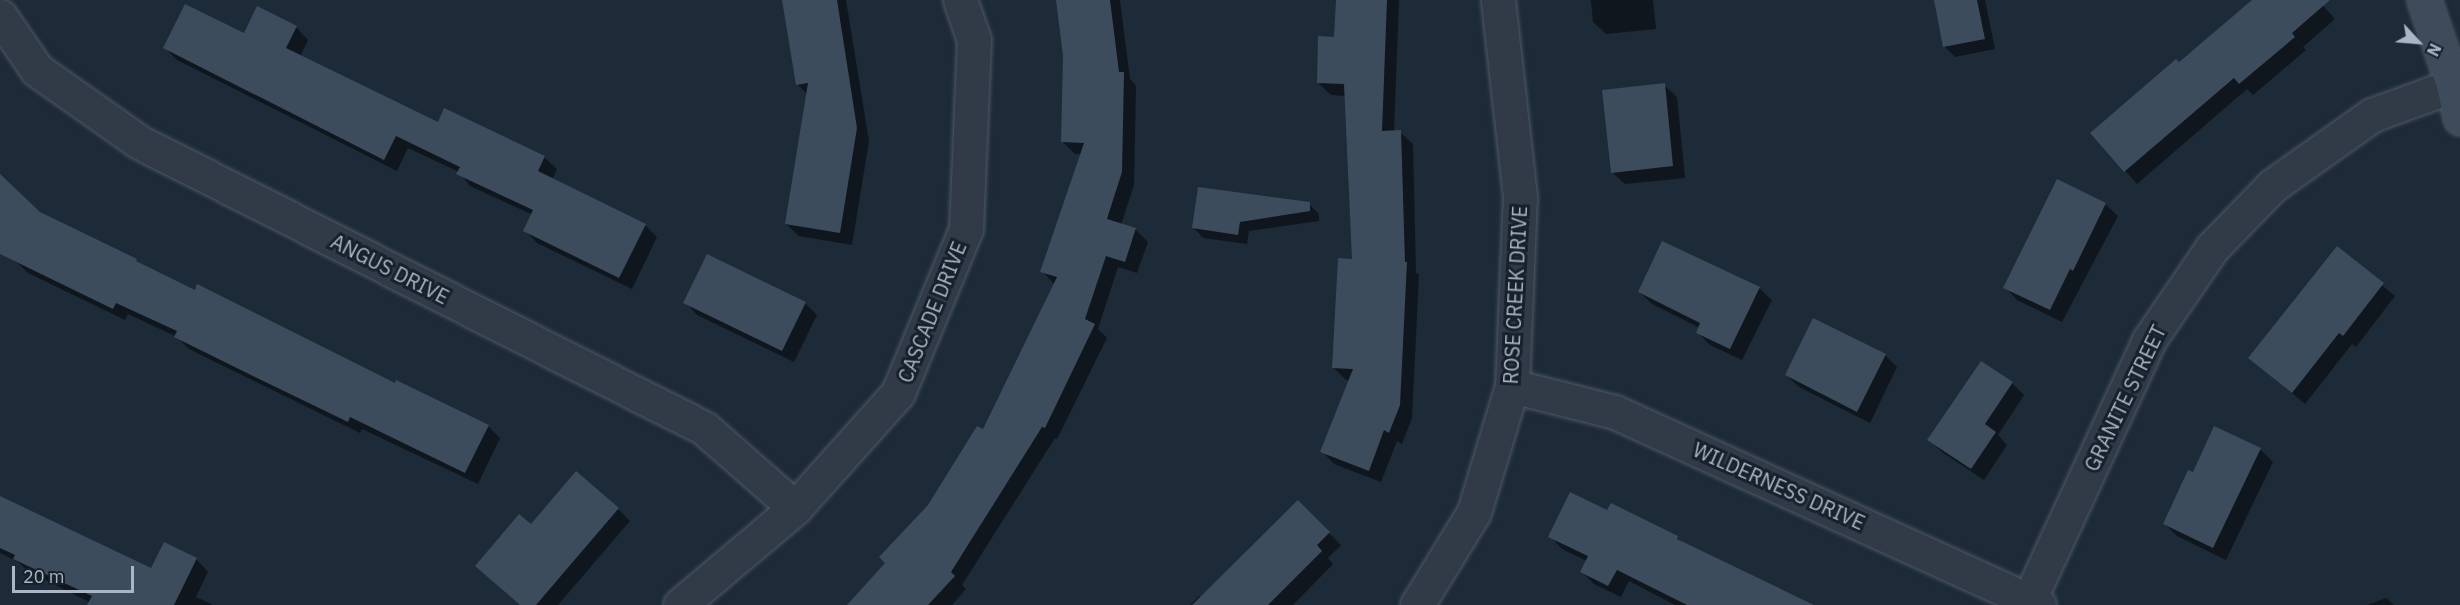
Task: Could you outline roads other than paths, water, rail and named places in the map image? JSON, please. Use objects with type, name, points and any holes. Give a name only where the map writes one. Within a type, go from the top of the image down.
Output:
[{"type":"street","name":"CASCADE DRIVE","points":[[680,605],[795,508],[898,393],[966,229],[974,40],[960,0]]},
{"type":"street","name":"ROSE CREEK DRIVE","points":[[1417,605],[1474,512],[1512,386],[1520,198],[1498,0]]},
{"type":"street","points":[[2424,0],[2457,84],[2460,117]]},
{"type":"street","name":"ANGUS DRIVE","points":[[0,16],[37,70],[139,142],[704,428],[795,508]]},
{"type":"street","name":"GRANITE STREET","points":[[2034,603],[2150,340],[2212,248],[2272,186],[2372,115],[2457,84]]},
{"type":"street","name":"WILDERNESS DRIVE","points":[[1512,386],[1615,412],[2034,603]]}]
